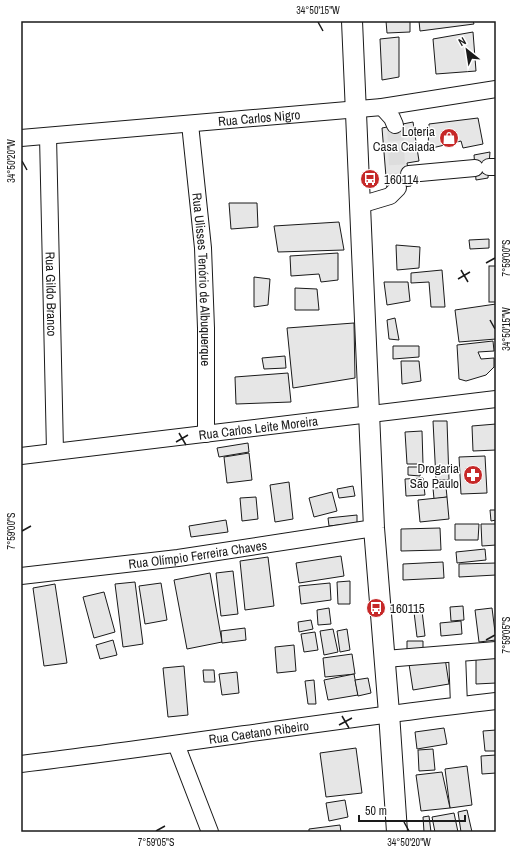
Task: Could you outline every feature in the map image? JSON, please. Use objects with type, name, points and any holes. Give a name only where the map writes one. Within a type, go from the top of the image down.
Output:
[{"type":"main road","points":[[352,21],[374,528],[397,832]]},
{"type":"street","name":"Rua Carlos Nigro","points":[[21,138],[382,107],[496,89]]},
{"type":"street","points":[[382,107],[392,118],[395,125]]},
{"type":"street","name":"Rua Ulisses Tenório de Albuquerque","points":[[190,124],[203,256],[206,328],[206,434]]},
{"type":"street","name":"Rua Gildo Branco","points":[[48,136],[55,451]]},
{"type":"street","points":[[409,174],[487,167]]},
{"type":"street","points":[[360,205],[390,196],[398,188]]},
{"type":"street","name":"Rua Carlos Leite Moreira","points":[[21,456],[496,399]]},
{"type":"street","name":"Rua Olímpio Ferreira Chaves","points":[[21,576],[178,558],[374,528]]},
{"type":"street","points":[[385,660],[496,650]]},
{"type":"street","points":[[457,654],[459,705]]},
{"type":"street","name":"Rua Caetano Ribeiro","points":[[21,764],[176,744],[389,713],[496,701]]},
{"type":"street","points":[[176,744],[210,832]]},
{"type":"building","points":[[386,21],[410,21],[410,32],[387,33]]},
{"type":"building","points":[[419,21],[473,21],[474,24],[420,31]]},
{"type":"building","points":[[473,32],[476,71],[436,74],[433,39]]},
{"type":"building","points":[[399,37],[399,77],[382,80],[380,39]]},
{"type":"building","points":[[478,118],[483,144],[463,148],[461,141],[428,149],[429,124]]},
{"type":"building","points":[[413,122],[419,161],[407,163],[411,186],[387,189],[382,128]]},
{"type":"building","points":[[490,152],[488,178],[476,180],[474,155]]},
{"type":"building","points":[[229,203],[257,203],[258,227],[231,229]]},
{"type":"building","points":[[339,222],[344,250],[278,252],[274,226]]},
{"type":"building","points":[[489,239],[489,248],[470,249],[469,240]]},
{"type":"building","points":[[396,245],[420,247],[419,268],[397,270]]},
{"type":"building","points":[[338,253],[338,280],[321,282],[319,274],[291,276],[290,256]]},
{"type":"building","points":[[489,266],[496,266],[496,302],[489,302]]},
{"type":"building","points":[[442,270],[445,307],[431,307],[429,282],[411,283],[411,273]]},
{"type":"building","points":[[254,277],[270,279],[268,305],[254,307]]},
{"type":"building","points":[[384,282],[408,282],[410,301],[387,305]]},
{"type":"building","points":[[295,288],[317,289],[319,310],[295,310]]},
{"type":"building","points":[[496,304],[496,339],[459,342],[455,310]]},
{"type":"building","points":[[395,318],[399,340],[389,339],[387,320]]},
{"type":"building","points":[[354,323],[355,378],[293,388],[287,328]]},
{"type":"building","points":[[493,341],[494,351],[478,352],[481,359],[494,358],[494,367],[486,375],[466,381],[459,379],[457,345]]},
{"type":"building","points":[[393,346],[419,346],[419,357],[393,359]]},
{"type":"building","points":[[285,356],[286,368],[264,369],[262,358]]},
{"type":"building","points":[[401,361],[419,361],[421,381],[402,384]]},
{"type":"building","points":[[288,373],[291,402],[236,404],[235,377]]},
{"type":"building","points":[[433,421],[447,421],[449,480],[436,480]]},
{"type":"building","points":[[496,424],[496,450],[473,451],[472,426]]},
{"type":"building","points":[[422,431],[423,464],[407,464],[405,432]]},
{"type":"building","points":[[248,443],[249,452],[219,457],[217,448]]},
{"type":"building","points":[[249,453],[252,480],[227,483],[224,457]]},
{"type":"building","name":"Drogaria São Paulo","points":[[485,456],[487,493],[461,494],[459,457]]},
{"type":"building","points":[[408,467],[421,467],[420,476],[408,475]]},
{"type":"building","points":[[423,478],[425,495],[406,496],[405,479]]},
{"type":"building","points":[[289,482],[293,519],[275,522],[270,485]]},
{"type":"building","points":[[353,486],[355,496],[339,498],[337,489]]},
{"type":"building","points":[[446,487],[447,497],[434,499],[433,488]]},
{"type":"building","points":[[332,492],[337,511],[314,517],[309,498]]},
{"type":"building","points":[[256,497],[258,519],[242,521],[240,498]]},
{"type":"building","points":[[447,497],[449,519],[420,522],[418,500]]},
{"type":"building","points":[[490,510],[496,510],[496,520],[491,521]]},
{"type":"building","points":[[357,515],[357,523],[329,526],[328,518]]},
{"type":"building","points":[[226,520],[228,532],[191,537],[189,526]]},
{"type":"building","points":[[455,524],[479,524],[478,540],[455,540]]},
{"type":"building","points":[[481,524],[496,524],[496,545],[482,546]]},
{"type":"building","points":[[440,528],[441,550],[401,551],[401,529]]},
{"type":"building","points":[[485,549],[486,560],[457,563],[456,552]]},
{"type":"building","points":[[341,556],[344,576],[299,583],[296,563]]},
{"type":"building","points":[[268,557],[274,606],[245,610],[240,561]]},
{"type":"building","points":[[443,562],[444,578],[403,580],[403,564]]},
{"type":"building","points":[[496,563],[496,575],[459,577],[459,564]]},
{"type":"building","points":[[233,571],[238,614],[221,616],[216,573]]},
{"type":"building","points":[[210,573],[222,642],[187,649],[174,580]]},
{"type":"building","points":[[350,581],[350,604],[338,604],[337,582]]},
{"type":"building","points":[[135,582],[143,644],[123,647],[115,584]]},
{"type":"building","points":[[161,583],[167,620],[145,624],[139,586]]},
{"type":"building","points":[[330,583],[331,600],[301,604],[299,586]]},
{"type":"building","points":[[55,584],[67,663],[44,666],[33,588]]},
{"type":"building","points":[[104,592],[115,632],[94,638],[83,597]]},
{"type":"building","points":[[463,606],[464,620],[451,621],[450,607]]},
{"type":"building","points":[[329,608],[331,624],[318,625],[317,610]]},
{"type":"building","points":[[492,608],[496,640],[479,642],[475,610]]},
{"type":"building","points":[[422,611],[425,636],[417,637],[414,612]]},
{"type":"building","points":[[311,620],[313,629],[299,632],[298,622]]},
{"type":"building","points":[[461,621],[462,634],[441,636],[440,623]]},
{"type":"building","points":[[245,628],[246,640],[222,643],[221,631]]},
{"type":"building","points":[[333,629],[338,652],[324,655],[320,631]]},
{"type":"building","points":[[347,629],[350,650],[340,652],[337,631]]},
{"type":"building","points":[[315,632],[318,650],[304,652],[301,634]]},
{"type":"building","points":[[113,640],[117,655],[100,659],[96,645]]},
{"type":"building","points":[[407,641],[423,641],[423,651],[407,652]]},
{"type":"building","points":[[294,645],[296,671],[277,673],[275,647]]},
{"type":"building","points":[[352,654],[355,674],[325,677],[323,658]]},
{"type":"building","points":[[476,656],[496,656],[496,683],[476,684]]},
{"type":"building","points":[[445,658],[449,684],[413,690],[409,664]]},
{"type":"building","points":[[184,666],[188,715],[168,717],[163,668]]},
{"type":"building","points":[[203,670],[214,670],[215,682],[204,682]]},
{"type":"building","points":[[237,672],[239,693],[222,695],[219,674]]},
{"type":"building","points":[[354,674],[358,695],[328,700],[324,680]]},
{"type":"building","points":[[368,678],[371,693],[358,696],[355,680]]},
{"type":"building","points":[[314,680],[316,704],[308,704],[305,681]]},
{"type":"building","points":[[444,728],[447,744],[417,749],[415,732]]},
{"type":"building","points":[[496,730],[496,751],[485,751],[483,731]]},
{"type":"building","points":[[356,748],[362,793],[326,797],[320,753]]},
{"type":"building","points":[[433,749],[435,770],[419,771],[418,750]]},
{"type":"building","points":[[496,755],[496,773],[482,774],[481,756]]},
{"type":"building","points":[[467,766],[472,805],[450,808],[445,769]]},
{"type":"building","points":[[442,772],[450,808],[421,811],[416,775]]},
{"type":"building","points":[[345,800],[348,817],[329,821],[326,803]]},
{"type":"building","points":[[467,810],[472,832],[461,832],[458,812]]},
{"type":"building","points":[[454,813],[458,832],[435,832],[432,817]]},
{"type":"building","points":[[429,816],[431,832],[424,832],[423,817]]},
{"type":"building","points":[[340,825],[341,832],[309,832],[309,829]]},
{"type":"tunnel","points":[[395,125],[398,188]]},
{"type":"place","name":"Loteria Casa Caiada","points":[[449,138]]},
{"type":"place","name":"160114","points":[[370,179]]},
{"type":"place","name":"Drogaria São Paulo","points":[[473,475]]},
{"type":"place","name":"160115","points":[[376,608]]}]
